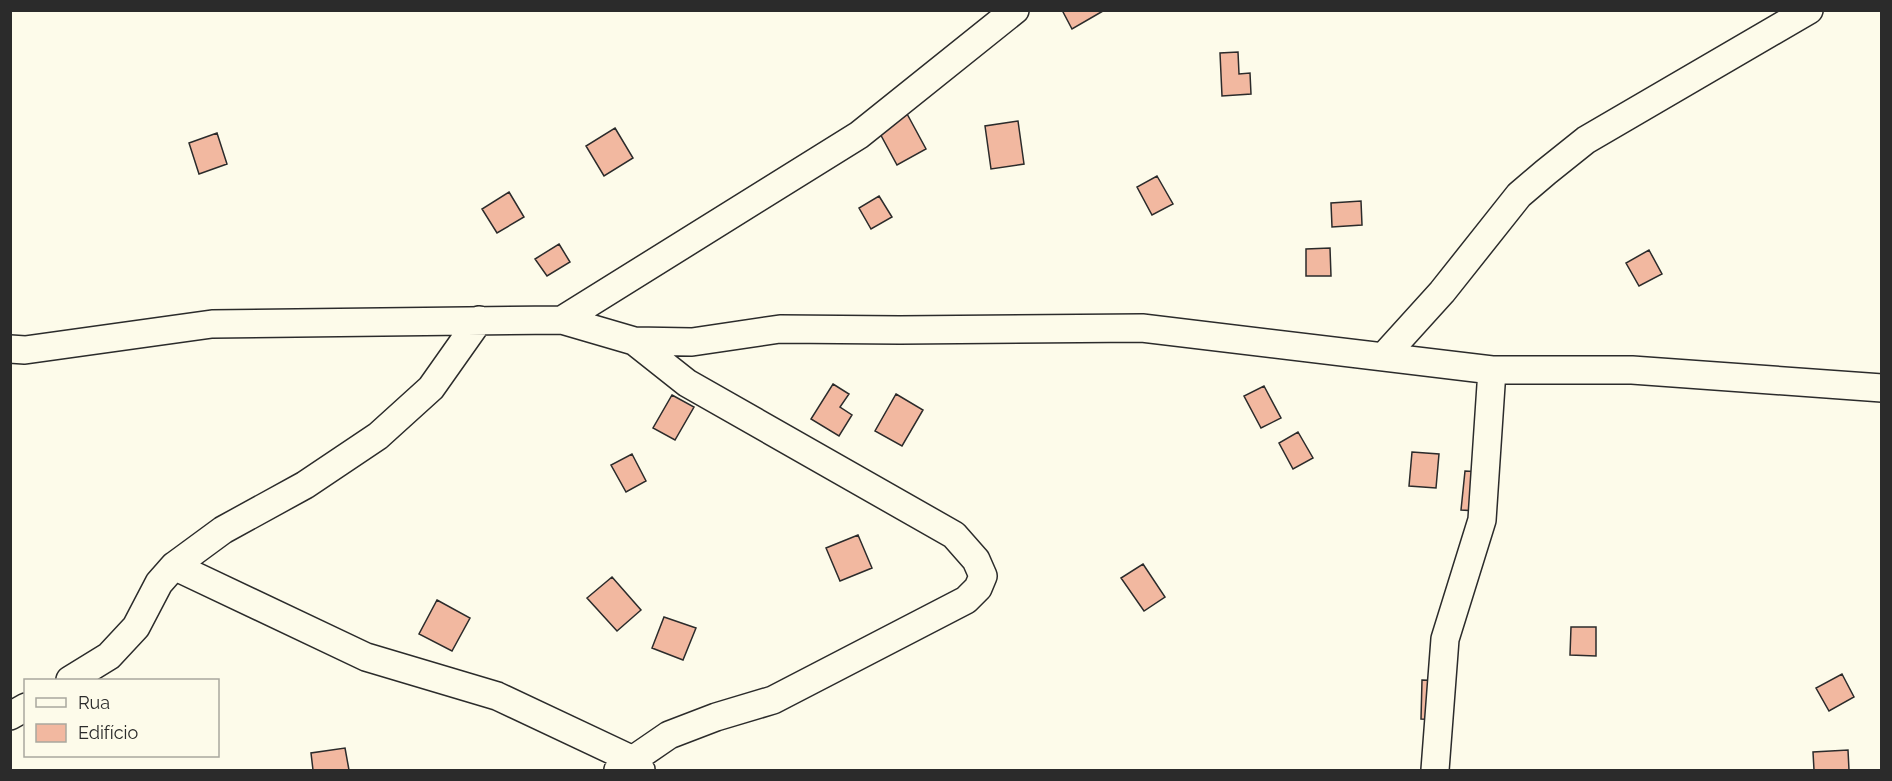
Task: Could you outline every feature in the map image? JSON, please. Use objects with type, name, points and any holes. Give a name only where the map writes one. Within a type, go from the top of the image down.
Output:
[{"type":"street","points":[[562,320],[859,135],[1016,10]]},
{"type":"street","points":[[1384,356],[1442,291],[1519,195],[1546,172],[1586,140],[1809,10]]},
{"type":"street","points":[[73,679],[110,656],[136,627],[159,583],[174,566],[223,530],[305,484],[378,436],[431,388],[479,320]]},
{"type":"street","points":[[10,349],[25,350],[212,324],[562,320],[634,341],[692,342],[780,328],[911,330],[1142,328],[1492,370],[1632,370],[1881,388]]},
{"type":"street","points":[[174,566],[366,657],[497,696],[631,767],[669,735],[716,717],[773,700],[966,600],[978,588],[983,576],[976,560],[954,535],[687,383],[634,341]]},
{"type":"street","points":[[1435,771],[1445,639],[1482,520],[1492,370]]},
{"type":"street","points":[[10,716],[24,708]]},
{"type":"building","points":[[1062,10],[1103,10],[1103,11],[1072,29]]},
{"type":"building","points":[[1238,52],[1239,74],[1250,73],[1251,94],[1222,96],[1220,53]]},
{"type":"building","points":[[906,112],[926,149],[897,165],[877,128]]},
{"type":"building","points":[[1018,121],[1024,164],[991,169],[985,126]]},
{"type":"building","points":[[615,128],[633,158],[604,176],[586,146]]},
{"type":"building","points":[[217,133],[227,164],[199,174],[189,143]]},
{"type":"building","points":[[1157,176],[1173,204],[1152,215],[1137,187]]},
{"type":"building","points":[[509,192],[524,217],[497,233],[482,209]]},
{"type":"building","points":[[879,196],[892,217],[871,229],[859,208]]},
{"type":"building","points":[[1361,201],[1362,225],[1332,227],[1331,203]]},
{"type":"building","points":[[559,244],[570,262],[547,276],[535,259]]},
{"type":"building","points":[[1330,248],[1331,276],[1306,276],[1306,249]]},
{"type":"building","points":[[1649,250],[1662,274],[1639,286],[1626,263]]},
{"type":"building","points":[[833,384],[849,394],[840,407],[852,415],[839,436],[811,419]]},
{"type":"building","points":[[1264,386],[1281,418],[1261,428],[1244,396]]},
{"type":"building","points":[[896,394],[923,410],[902,446],[875,431]]},
{"type":"building","points":[[672,395],[694,407],[675,440],[653,428]]},
{"type":"building","points":[[1298,432],[1313,458],[1293,469],[1279,443]]},
{"type":"building","points":[[1412,452],[1439,454],[1436,488],[1409,486]]},
{"type":"building","points":[[632,454],[646,481],[626,492],[611,465]]},
{"type":"building","points":[[1465,471],[1497,473],[1494,512],[1461,510]]},
{"type":"building","points":[[858,535],[872,568],[840,581],[826,548]]},
{"type":"building","points":[[1143,564],[1165,597],[1144,611],[1121,578]]},
{"type":"building","points":[[612,577],[641,610],[617,631],[587,598]]},
{"type":"building","points":[[437,600],[470,618],[452,651],[419,634]]},
{"type":"building","points":[[664,617],[696,628],[683,660],[652,648]]},
{"type":"building","points":[[1571,627],[1596,627],[1596,656],[1570,655]]},
{"type":"building","points":[[1842,674],[1854,697],[1829,711],[1816,688]]},
{"type":"building","points":[[1422,680],[1448,681],[1447,720],[1421,719]]},
{"type":"building","points":[[345,748],[349,770],[313,770],[311,753]]},
{"type":"building","points":[[1848,750],[1849,770],[1814,770],[1813,752]]}]
